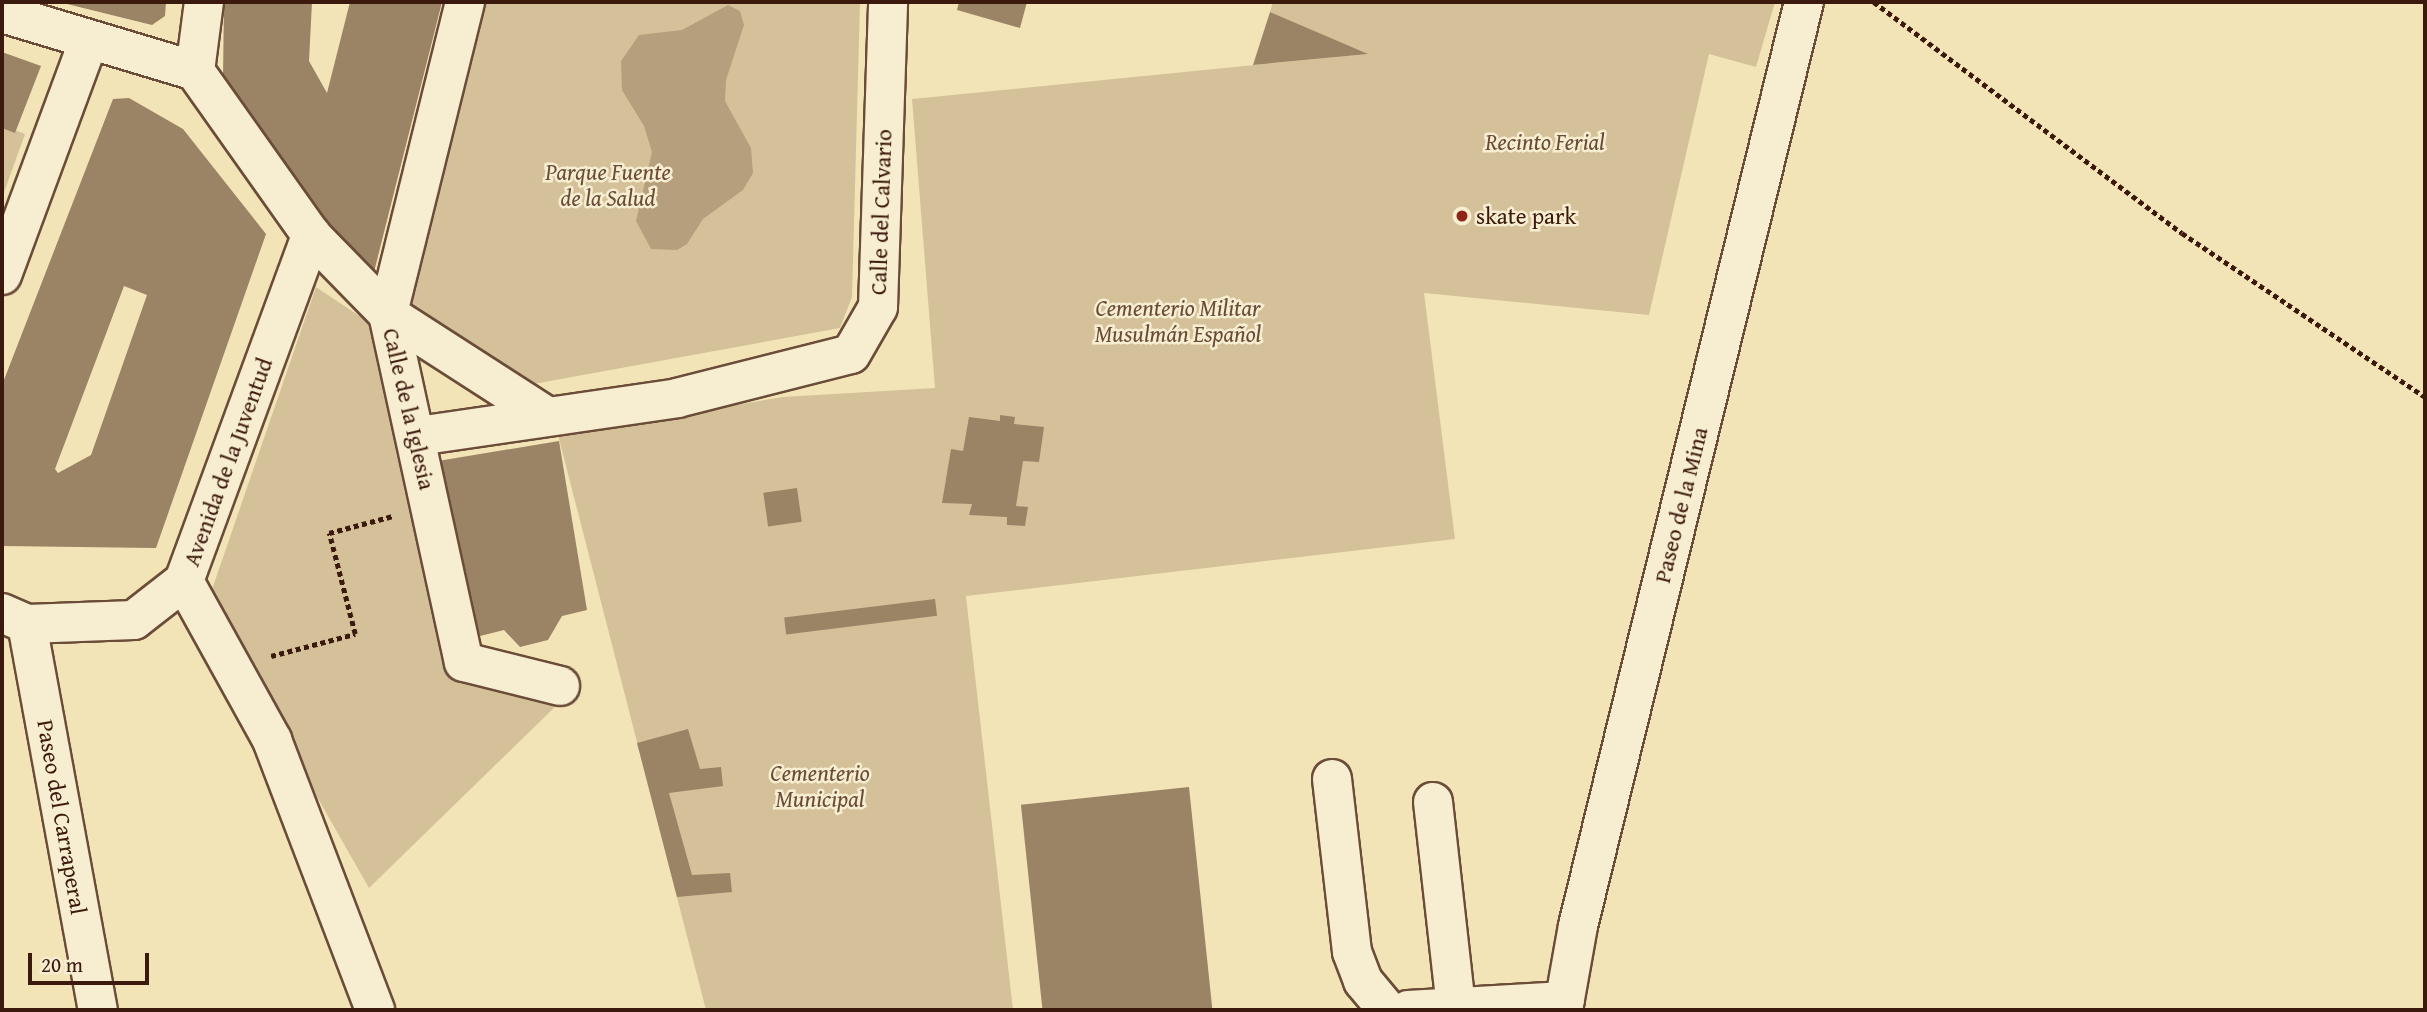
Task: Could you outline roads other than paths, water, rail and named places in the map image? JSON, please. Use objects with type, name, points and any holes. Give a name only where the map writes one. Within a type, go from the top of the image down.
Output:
[{"type":"street","points":[[2,13],[195,71],[204,2]]},
{"type":"street","points":[[465,2],[388,314],[545,415]]},
{"type":"street","name":"Calle del Calvario","points":[[418,436],[545,415],[677,398],[851,354],[878,307],[888,2]]},
{"type":"street","name":"Paseo de la Mina","points":[[1564,1006],[1578,926],[1804,2]]},
{"type":"street","points":[[2,275],[89,40]]},
{"type":"street","name":"Calle de la Iglesia","points":[[195,71],[311,235],[388,314],[418,436],[464,662],[560,686]]},
{"type":"street","name":"Avenida de la Juventud","points":[[14,618],[134,620],[184,581],[311,235]]},
{"type":"street","points":[[184,581],[272,740],[375,1010]]},
{"type":"street","name":"Paseo del Carraperal","points":[[14,618],[98,1010]]},
{"type":"street","points":[[1332,779],[1352,952],[1363,981],[1387,1010]]},
{"type":"street","points":[[1433,802],[1456,1007]]},
{"type":"street","points":[[1408,1010],[1564,1006]]},
{"type":"place","name":"skate park","points":[[1462,216]]},
{"type":"park label","name":"Recinto Ferial","points":[[1545,142]]},
{"type":"park label","name":"Parque Fuente de la Salud","points":[[608,185]]},
{"type":"park label","name":"Cementerio Militar Musulmán Español","points":[[1178,321]]},
{"type":"park label","name":"Cementerio Municipal","points":[[820,786]]}]
